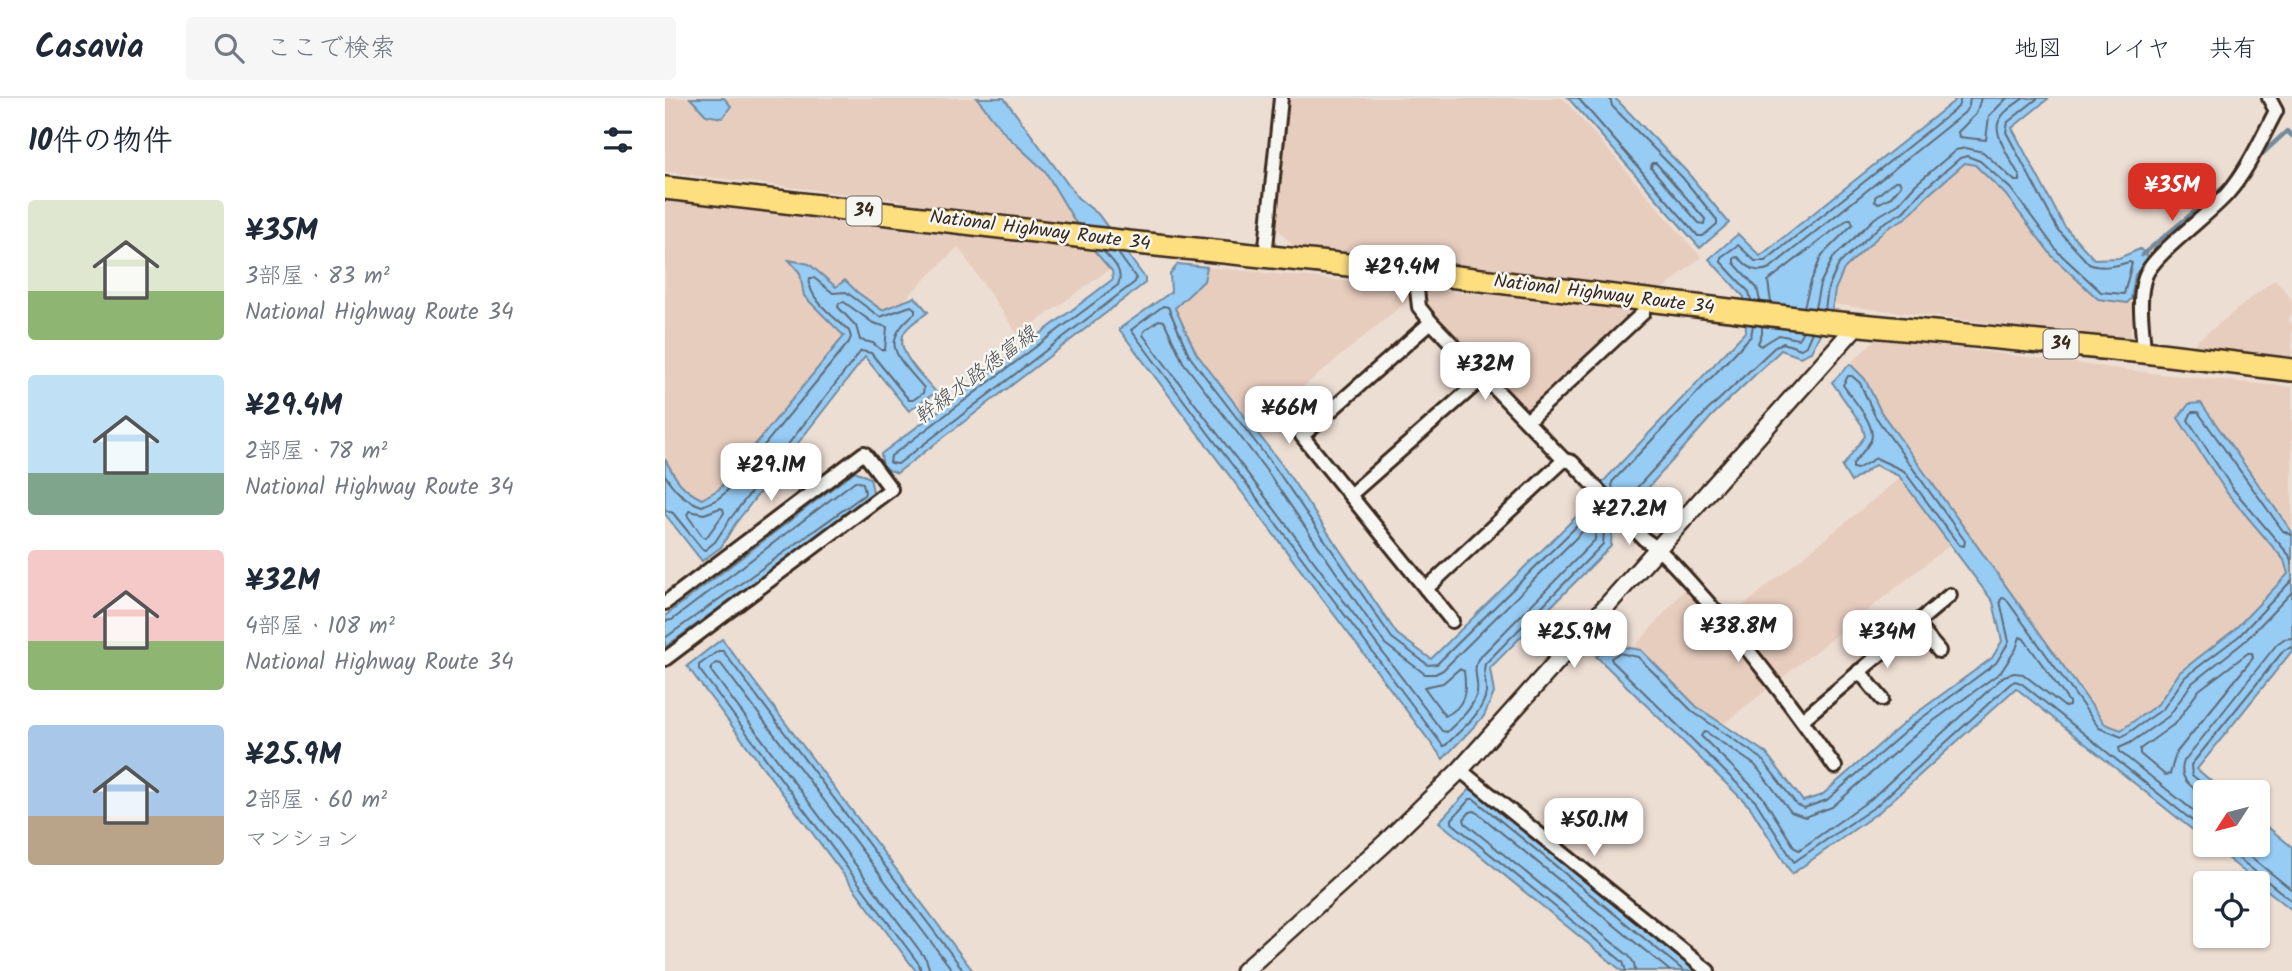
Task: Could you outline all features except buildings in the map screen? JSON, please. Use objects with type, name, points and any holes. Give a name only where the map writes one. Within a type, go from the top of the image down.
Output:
[{"type":"highway","name":"National Highway Route 34","points":[[665,188],[1829,321],[2144,352],[2292,370]]},
{"type":"street","points":[[1265,257],[1280,98]]},
{"type":"street","points":[[2144,352],[2142,289],[2146,274],[2227,194],[2250,160],[2276,111],[2269,98]]},
{"type":"street","points":[[1415,272],[1419,307],[1431,322],[1564,460],[1572,462],[1644,539],[1659,548],[1717,613],[1802,720],[1835,767]]},
{"type":"street","points":[[1527,421],[1643,313],[1645,300]]},
{"type":"street","points":[[1431,322],[1302,436],[1452,621]]},
{"type":"street","points":[[1250,969],[1460,770],[1859,324]]},
{"type":"street","points":[[1349,495],[1484,377]]},
{"type":"street","points":[[665,603],[864,453],[891,489],[665,659]]},
{"type":"street","points":[[1426,589],[1564,460]]},
{"type":"street","points":[[1802,720],[1950,594]]},
{"type":"street","points":[[1916,624],[1939,651]]},
{"type":"street","points":[[1859,671],[1882,699]]},
{"type":"street","points":[[1460,770],[1708,971]]},
{"type":"shaded area","points":[[665,98],[992,98],[1114,266],[1018,335],[958,247],[869,334],[702,561],[665,514],[665,201],[940,234],[899,200],[665,172]]},
{"type":"shaded area","points":[[1289,98],[1563,98],[1701,257],[1662,290],[1295,248],[1275,226]]},
{"type":"shaded area","points":[[1971,146],[2108,294],[2134,304],[2130,340],[1823,303],[1851,252]]},
{"type":"shaded area","points":[[1207,267],[1642,310],[1529,412],[1413,296],[1244,436],[1160,307]]},
{"type":"shaded area","points":[[2275,279],[2292,300],[2292,314],[2288,319],[2292,324],[2292,359],[2191,346]]},
{"type":"shaded area","points":[[1877,338],[2159,374],[2292,387],[2292,590],[2127,757],[1955,541],[1717,729],[1630,652],[1694,579],[1732,615],[1907,472],[1850,364]]},
{"type":"water","points":[[690,98],[724,98],[731,106],[722,118],[706,115]]},
{"type":"water","points":[[977,98],[1004,98],[1078,198],[1098,214],[1145,278],[1145,283],[897,473],[883,468],[881,454],[1113,279],[1112,271],[1096,253],[1045,171],[1007,136]]},
{"type":"water","points":[[1568,98],[1615,98],[1687,172],[1729,223],[1700,248]]},
{"type":"water","points":[[1958,98],[2049,98],[2012,128],[2064,226],[2094,259],[2119,258],[2140,249],[2149,257],[2135,275],[2131,299],[2127,303],[2098,299],[2053,257],[2005,194],[1975,165],[1965,163],[1907,217],[1886,229],[1844,269],[1835,290],[1832,310],[1811,352],[1800,357],[1781,350],[1712,416],[1618,519],[1613,528],[1611,546],[1490,668],[1494,693],[1484,716],[1443,759],[1119,329],[1171,292],[1170,274],[1178,264],[1207,267],[1204,281],[1175,308],[1196,353],[1282,465],[1397,634],[1431,659],[1589,504],[1598,504],[1607,492],[1600,485],[1746,331],[1744,297],[1709,259],[1738,234],[1760,256]]},
{"type":"water","points":[[789,260],[809,264],[836,287],[845,280],[882,310],[915,297],[928,312],[906,330],[902,338],[903,346],[911,363],[936,392],[909,411],[865,357],[735,524],[721,547],[702,561],[665,514],[665,459],[689,492],[702,499],[719,489],[844,336],[804,296],[800,273]]},
{"type":"water","points":[[1850,364],[1865,379],[1881,412],[2105,724],[2121,730],[2158,704],[2180,672],[2234,630],[2288,574],[2284,560],[2227,493],[2178,418],[2189,404],[2201,403],[2292,532],[2292,651],[2197,769],[2210,780],[2193,780],[2193,830],[2016,688],[1880,811],[1792,874],[1750,807],[1596,656],[1618,646],[1641,650],[1697,707],[1766,753],[1803,801],[1822,795],[1911,717],[1992,658],[2002,641],[1993,602],[1899,476],[1875,465],[1851,482],[1842,467],[1865,436],[1862,425],[1832,382]]},
{"type":"water","points":[[855,471],[870,478],[874,496],[665,647],[665,616]]},
{"type":"water","points":[[722,639],[973,971],[916,971],[687,666]]},
{"type":"water","points":[[1471,788],[1695,971],[1622,971],[1439,822]]},
{"type":"water","points":[[2270,829],[2292,847],[2292,910],[2270,892],[2270,871],[2243,871],[2227,858],[2270,858]]},
{"type":"waterway","points":[[2262,154],[2287,131],[2292,136]]},
{"type":"waterway","points":[[2142,255],[2224,187]]},
{"type":"water label","name":"幹線水路徳富線","points":[[976,376]]}]
